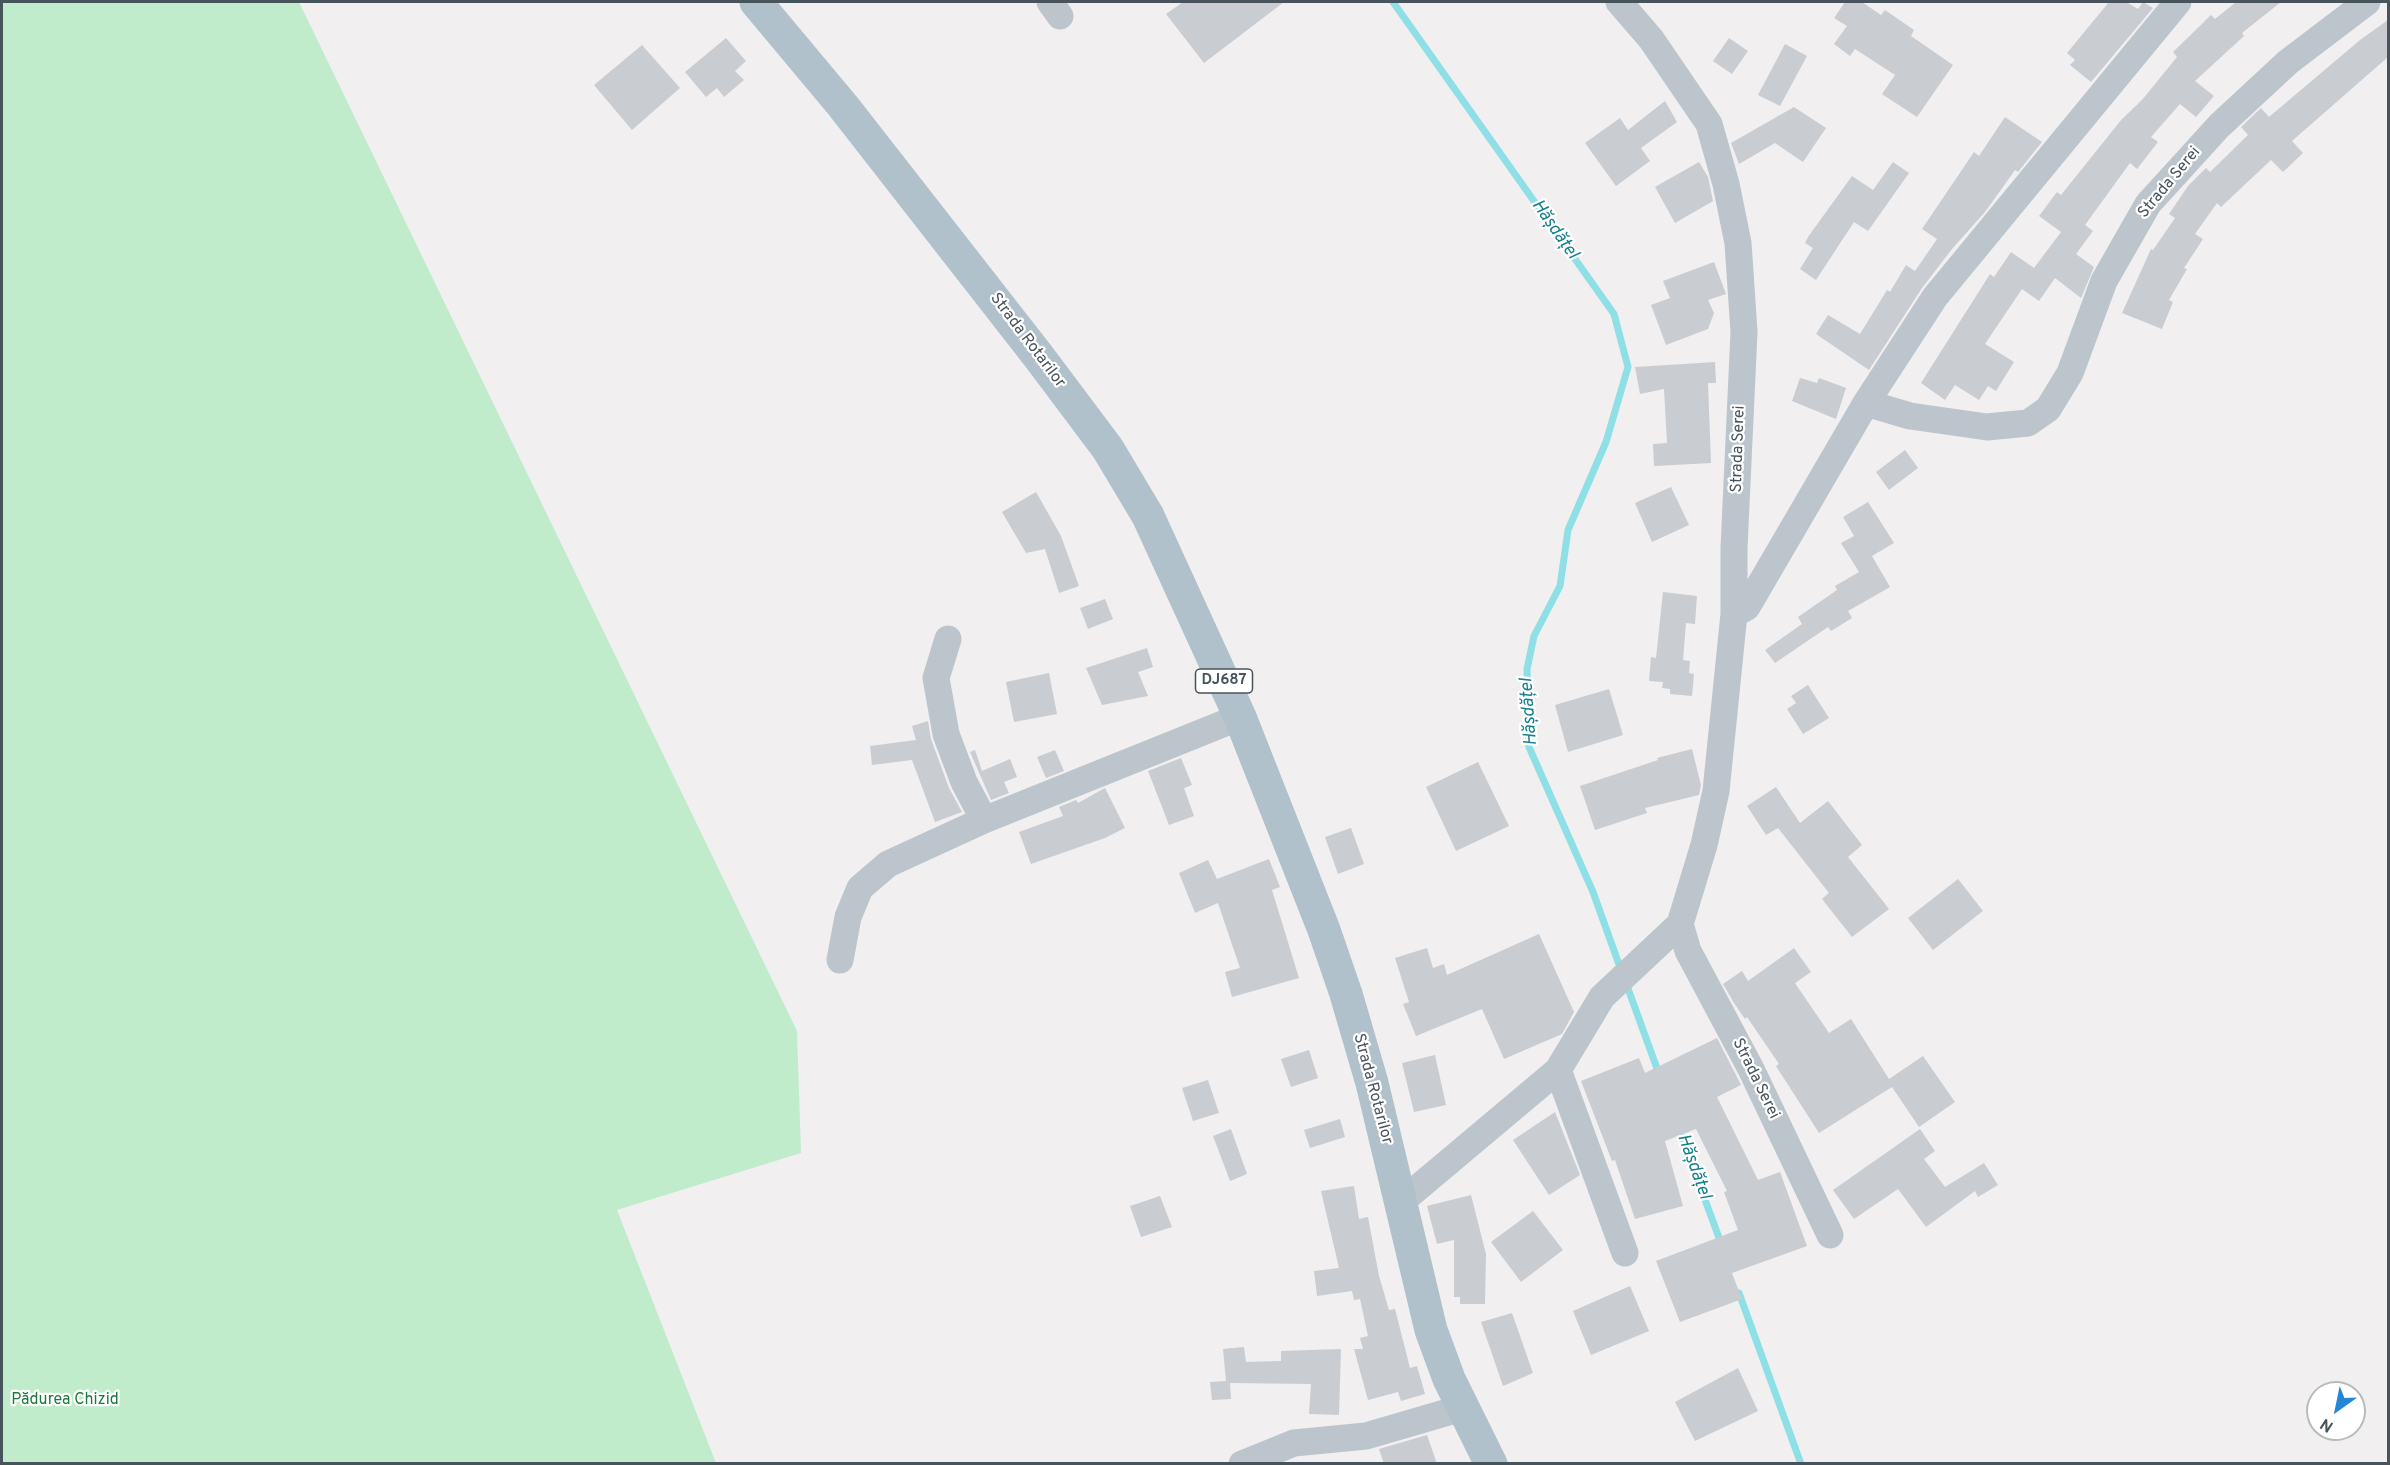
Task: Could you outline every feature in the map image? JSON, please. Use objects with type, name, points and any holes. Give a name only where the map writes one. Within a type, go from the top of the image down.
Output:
[{"type":"main road","name":"Strada Rotarilor","points":[[756,2],[947,237],[1108,449],[1166,552],[1240,717],[1292,844],[1346,994],[1401,1202],[1431,1330],[1462,1408],[1491,1464]]},
{"type":"street","name":"Strada Serei","points":[[1619,2],[1651,39],[1709,124],[1728,194],[1738,243],[1744,332],[1734,548],[1734,614],[1716,791],[1704,845],[1680,924],[1688,951],[1751,1069],[1830,1235]]},
{"type":"street","points":[[1734,614],[1746,607],[1866,403],[1935,297],[2178,2]]},
{"type":"street","name":"Strada Serei","points":[[1866,403],[1910,416],[1987,428],[2028,423],[2048,409],[2070,373],[2104,281],[2148,204],[2218,126],[2288,62],[2367,2]]},
{"type":"street","points":[[1734,548],[1770,567]]},
{"type":"street","points":[[948,639],[936,678],[944,722],[964,782],[984,820]]},
{"type":"street","points":[[840,960],[849,917],[860,888],[888,864],[984,820],[1240,717]]},
{"type":"street","points":[[1401,1202],[1558,1070],[1602,997],[1680,924]]},
{"type":"street","points":[[1558,1070],[1625,1253]]},
{"type":"street","points":[[1242,1464],[1294,1443],[1366,1436],[1462,1408]]},
{"type":"green space","name":"Pădurea Chizid","points":[[2,2],[299,2],[797,1031],[801,1153],[617,1210],[716,1463],[2,1463]]},
{"type":"building","points":[[1183,2],[1284,2],[1204,63],[1166,14]]},
{"type":"building","points":[[1845,2],[1862,2],[1881,15],[1885,10],[1914,30],[1911,36],[1953,65],[1917,117],[1882,94],[1895,75],[1855,49],[1850,56],[1834,44],[1847,26],[1834,18]]},
{"type":"building","points":[[2109,2],[2126,2],[2138,9],[2143,2],[2153,8],[2091,82],[2070,65],[2075,60],[2067,53]]},
{"type":"building","points":[[2236,2],[2281,2],[2242,33],[2244,36],[2195,81],[2214,96],[2196,117],[2180,104],[2151,137],[2158,142],[2137,169],[2130,163],[2085,225],[2093,231],[2076,254],[2094,267],[2081,298],[2055,278],[2039,301],[2022,289],[1985,344],[2014,362],[1996,391],[1988,386],[1979,400],[1955,385],[1945,400],[1921,383],[1990,274],[1994,277],[2011,252],[2034,268],[2061,232],[2039,216],[2057,192],[2061,195],[2122,119],[2142,100],[2177,57],[2173,52],[2211,15],[2215,19]]},
{"type":"building","points":[[2388,20],[2388,57],[2292,141],[2303,153],[2283,172],[2271,160],[2221,207],[2217,203],[2195,234],[2203,239],[2184,268],[2187,269],[2169,300],[2173,302],[2162,329],[2122,313],[2151,249],[2153,250],[2175,218],[2169,214],[2188,186],[2206,168],[2210,172],[2248,135],[2241,127],[2261,108],[2269,117],[2360,40]]},
{"type":"building","points":[[726,38],[746,61],[735,71],[744,80],[724,97],[717,88],[706,97],[685,72]]},
{"type":"building","points":[[1729,38],[1748,51],[1732,74],[1713,61]]},
{"type":"building","points":[[1785,44],[1807,56],[1780,106],[1758,95]]},
{"type":"building","points":[[642,45],[680,88],[632,130],[594,85]]},
{"type":"building","points":[[1665,101],[1677,122],[1641,148],[1650,161],[1616,186],[1585,143],[1620,118],[1628,130]]},
{"type":"building","points":[[1794,107],[1826,128],[1803,162],[1775,143],[1739,164],[1731,143]]},
{"type":"building","points":[[2005,117],[2042,142],[2018,172],[2015,170],[1985,212],[1922,288],[1869,370],[1816,334],[1828,315],[1860,334],[1887,290],[1890,292],[1906,265],[1915,271],[1937,239],[1922,229],[1974,152],[1979,156]]},
{"type":"building","points":[[1699,162],[1708,177],[1713,201],[1675,223],[1655,187]]},
{"type":"building","points":[[1893,162],[1909,173],[1868,231],[1854,222],[1816,280],[1800,269],[1813,248],[1805,243],[1808,237],[1852,176],[1873,190]]},
{"type":"building","points":[[1714,262],[1726,294],[1708,300],[1714,313],[1708,329],[1666,345],[1651,305],[1670,298],[1663,281]]},
{"type":"building","points":[[1715,362],[1716,383],[1708,383],[1711,463],[1654,466],[1653,444],[1667,443],[1664,389],[1640,394],[1635,367]]},
{"type":"building","points":[[1800,378],[1817,383],[1819,378],[1846,388],[1836,419],[1792,401]]},
{"type":"building","points":[[1905,450],[1918,468],[1889,490],[1876,472]]},
{"type":"building","points":[[1671,487],[1689,525],[1652,542],[1635,503]]},
{"type":"building","points":[[1036,492],[1061,536],[1079,586],[1059,593],[1045,549],[1026,553],[1002,512]]},
{"type":"building","points":[[1868,502],[1894,543],[1872,556],[1890,587],[1848,611],[1852,618],[1831,631],[1828,627],[1775,663],[1765,650],[1802,624],[1798,617],[1837,590],[1835,586],[1859,572],[1841,543],[1854,536],[1843,517]]},
{"type":"building","points":[[1663,592],[1697,596],[1695,624],[1686,623],[1683,660],[1690,661],[1689,673],[1694,674],[1692,696],[1670,694],[1670,689],[1662,688],[1663,682],[1649,681],[1651,657],[1656,658]]},
{"type":"building","points":[[1105,599],[1113,619],[1088,629],[1080,608]]},
{"type":"building","points":[[1147,648],[1153,667],[1138,672],[1148,696],[1102,705],[1086,668]]},
{"type":"building","points":[[1049,673],[1057,714],[1014,722],[1006,682]]},
{"type":"building","points":[[1808,685],[1829,718],[1803,734],[1787,709],[1796,703],[1791,696]]},
{"type":"building","points":[[1609,689],[1623,735],[1568,752],[1555,705]]},
{"type":"building","points":[[928,721],[931,739],[949,788],[962,812],[935,822],[912,760],[872,765],[870,746],[916,740],[912,726]]},
{"type":"building","points":[[1692,749],[1701,785],[1699,795],[1645,808],[1647,813],[1595,830],[1580,786],[1658,760],[1657,758]]},
{"type":"building","points":[[975,750],[982,771],[1010,759],[1017,777],[1004,782],[1009,793],[991,800],[970,752]]},
{"type":"building","points":[[1055,750],[1064,771],[1046,778],[1037,757]]},
{"type":"building","points":[[1181,758],[1192,785],[1184,788],[1194,816],[1169,825],[1148,771]]},
{"type":"building","points":[[1478,762],[1509,826],[1456,851],[1426,787]]},
{"type":"building","points":[[1776,787],[1800,823],[1828,801],[1862,845],[1848,857],[1889,909],[1852,937],[1822,899],[1829,893],[1778,828],[1766,835],[1747,806]]},
{"type":"building","points":[[1105,788],[1125,828],[1105,838],[1031,864],[1019,832],[1063,816],[1059,807],[1076,800],[1078,803]]},
{"type":"building","points":[[1351,828],[1364,864],[1338,874],[1325,837]]},
{"type":"building","points":[[1269,859],[1280,887],[1272,890],[1299,978],[1232,997],[1225,972],[1240,968],[1218,903],[1195,913],[1179,873],[1208,860],[1217,879]]},
{"type":"building","points":[[1958,879],[1983,911],[1933,950],[1908,918]]},
{"type":"building","points":[[1539,934],[1574,1012],[1562,1034],[1504,1059],[1482,1009],[1416,1036],[1403,1004],[1409,1002],[1395,958],[1427,948],[1433,968],[1444,964],[1447,975]]},
{"type":"building","points":[[1794,948],[1811,972],[1795,983],[1829,1033],[1851,1019],[1889,1079],[1923,1056],[1955,1102],[1919,1127],[1892,1087],[1819,1133],[1776,1066],[1779,1064],[1747,1017],[1745,1019],[1723,984],[1742,971],[1748,981]]},
{"type":"building","points":[[1717,1038],[1741,1085],[1717,1097],[1758,1180],[1780,1172],[1807,1246],[1732,1273],[1742,1299],[1680,1322],[1656,1261],[1738,1230],[1724,1192],[1727,1191],[1696,1129],[1665,1141],[1683,1206],[1635,1219],[1615,1160],[1612,1161],[1581,1081],[1639,1058],[1645,1073]]},
{"type":"building","points":[[1309,1050],[1318,1078],[1291,1087],[1281,1059]]},
{"type":"building","points":[[1435,1055],[1446,1105],[1414,1112],[1402,1063]]},
{"type":"building","points":[[1208,1080],[1219,1113],[1193,1121],[1182,1088]]},
{"type":"building","points":[[1555,1112],[1580,1175],[1549,1195],[1513,1140]]},
{"type":"building","points":[[1340,1119],[1345,1137],[1310,1148],[1304,1130]]},
{"type":"building","points":[[1231,1129],[1247,1174],[1230,1181],[1213,1136]]},
{"type":"building","points":[[1920,1129],[1935,1151],[1924,1159],[1945,1187],[1984,1163],[1998,1185],[1978,1197],[1975,1191],[1926,1227],[1898,1189],[1854,1219],[1833,1190]]},
{"type":"building","points":[[1354,1186],[1359,1219],[1368,1217],[1379,1276],[1389,1310],[1395,1309],[1410,1368],[1417,1366],[1425,1394],[1401,1401],[1398,1392],[1368,1400],[1354,1349],[1363,1349],[1360,1338],[1368,1336],[1360,1299],[1354,1300],[1352,1291],[1317,1296],[1314,1271],[1339,1268],[1321,1191]]},
{"type":"building","points":[[1471,1195],[1486,1254],[1485,1304],[1460,1304],[1460,1297],[1454,1297],[1454,1240],[1437,1244],[1427,1206]]},
{"type":"building","points":[[1160,1196],[1172,1227],[1141,1237],[1130,1206]]},
{"type":"building","points":[[1533,1211],[1563,1250],[1521,1282],[1491,1242]]},
{"type":"building","points":[[1630,1286],[1649,1331],[1591,1355],[1573,1311]]},
{"type":"building","points":[[1512,1313],[1533,1373],[1503,1386],[1481,1322]]},
{"type":"building","points":[[1244,1347],[1246,1362],[1281,1361],[1281,1351],[1341,1349],[1339,1415],[1309,1414],[1311,1384],[1230,1383],[1231,1399],[1212,1400],[1210,1382],[1226,1381],[1223,1349]]},
{"type":"building","points":[[1738,1368],[1758,1411],[1695,1441],[1675,1402]]},
{"type":"building","points":[[1427,1435],[1437,1464],[1384,1464],[1379,1449]]},
{"type":"waterway","name":"Hășdățel","points":[[1393,2],[1614,314],[1628,367],[1606,442],[1568,530],[1560,586],[1534,636],[1527,669],[1529,747],[1593,892],[1621,970]]},
{"type":"waterway","name":"Hășdățel","points":[[1626,983],[1659,1074]]},
{"type":"waterway","name":"Hășdățel","points":[[1678,1126],[1722,1246]]},
{"type":"waterway","name":"Hășdățel","points":[[1739,1293],[1801,1464]]}]
